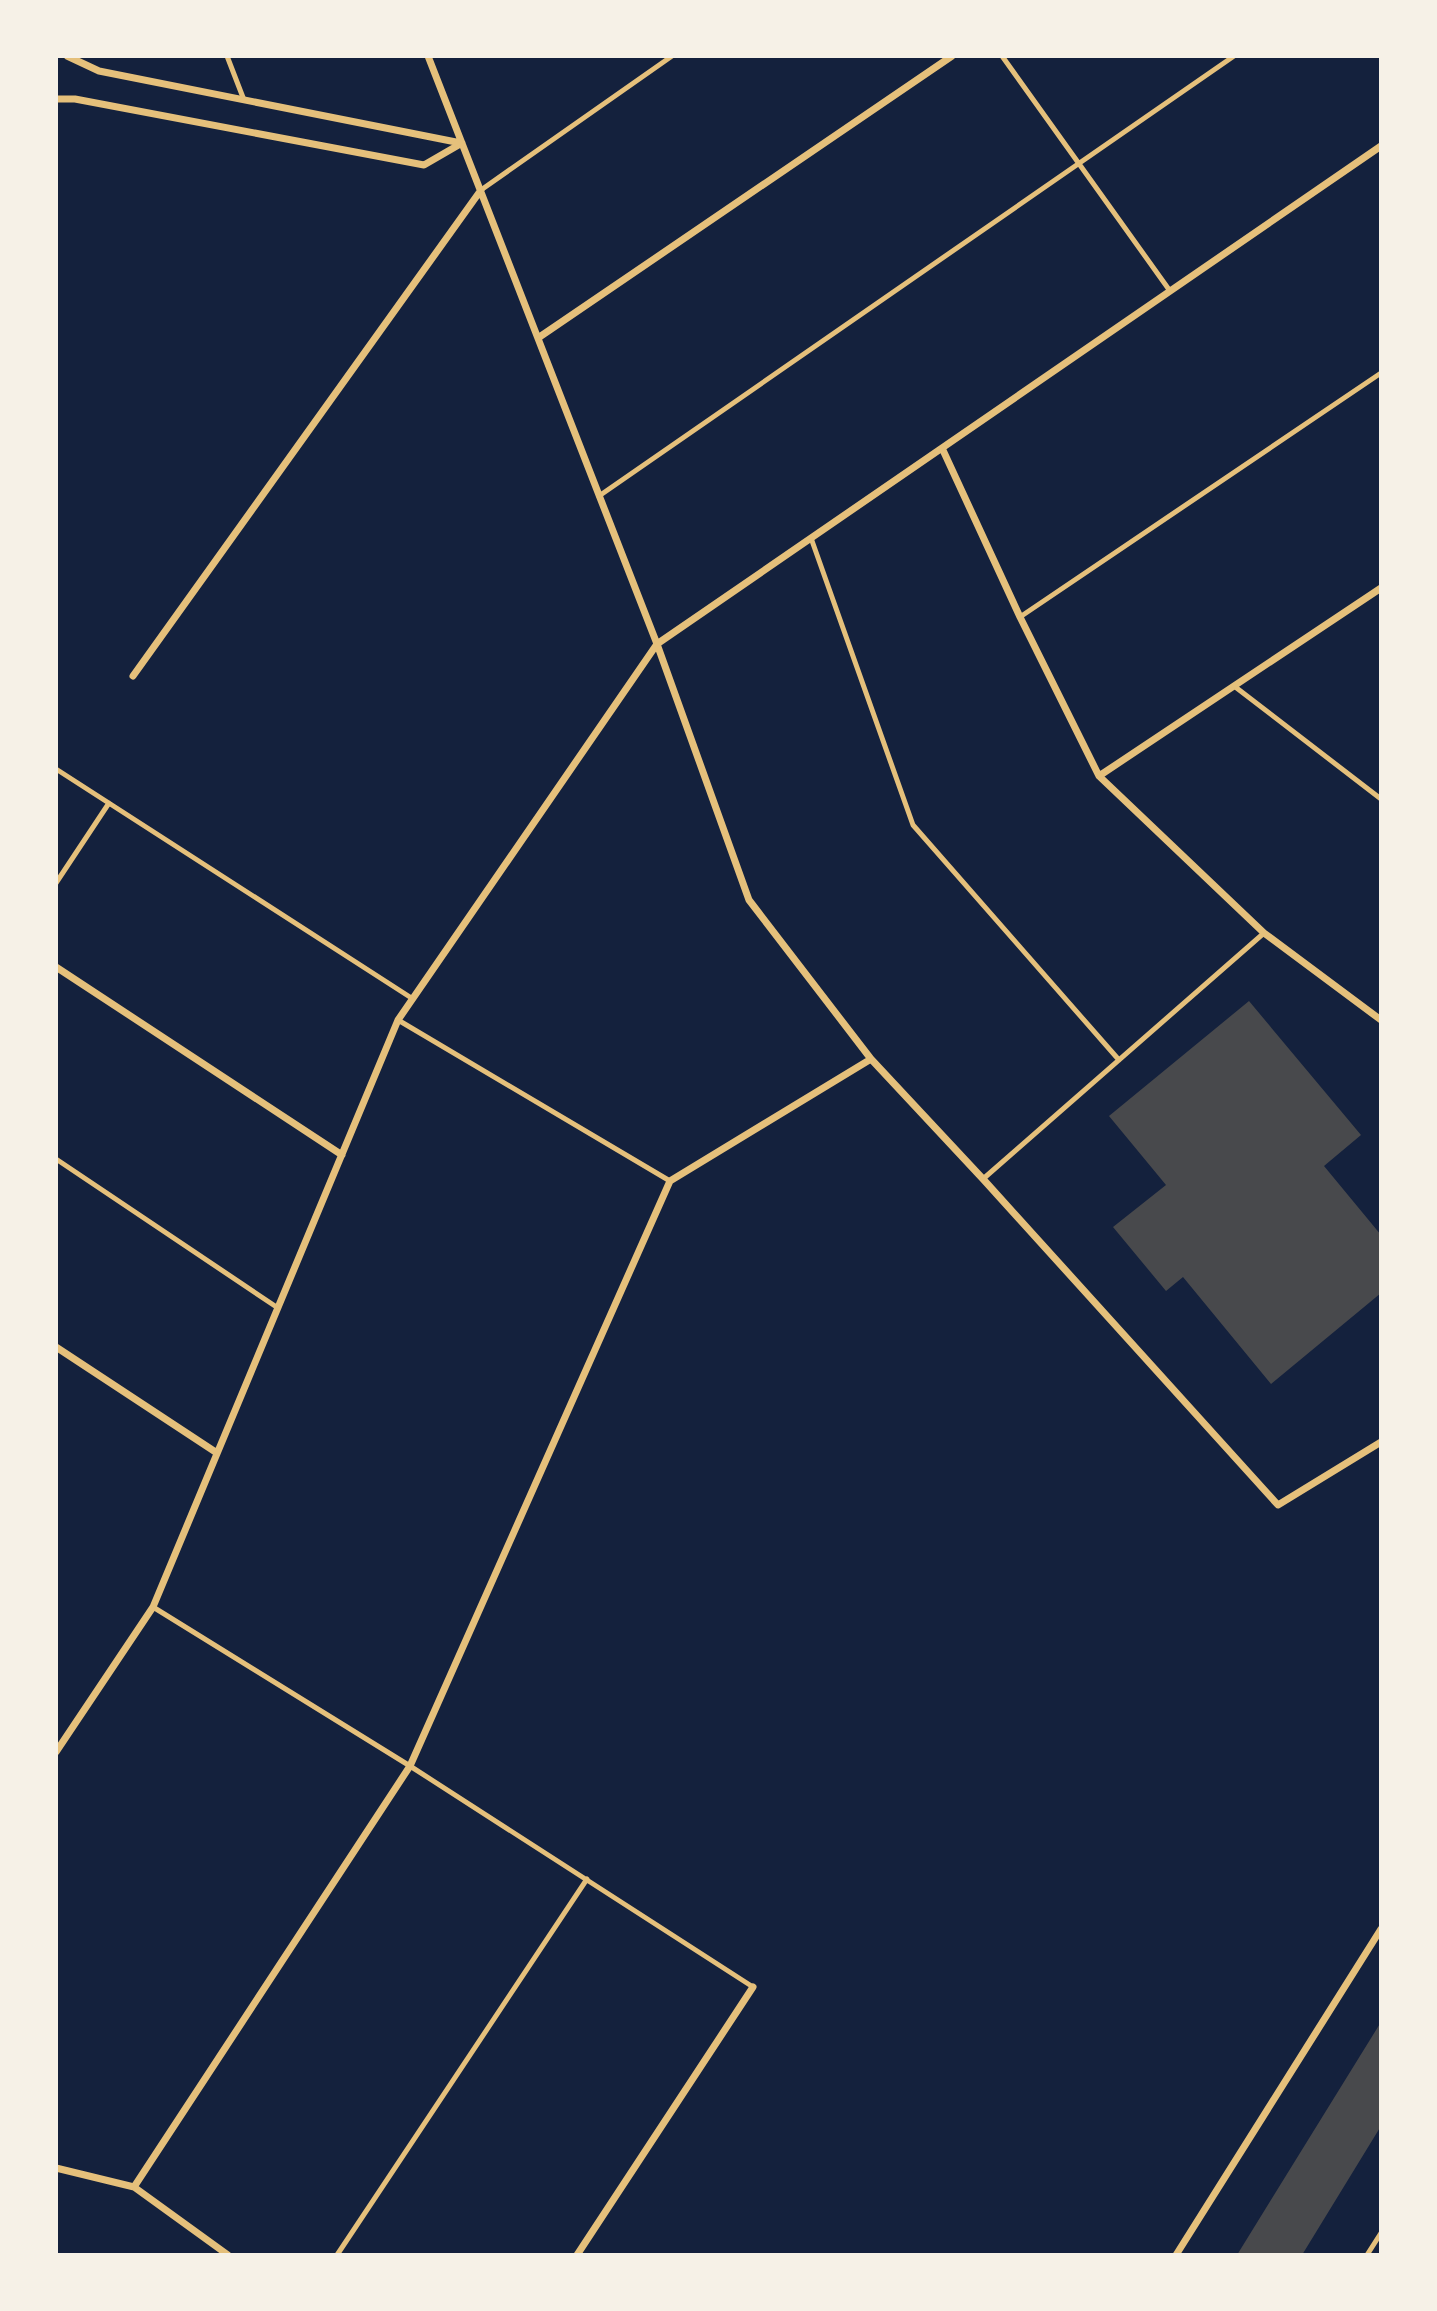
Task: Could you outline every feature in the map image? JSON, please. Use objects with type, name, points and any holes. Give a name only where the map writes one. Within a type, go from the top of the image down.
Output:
[{"type":"street","points":[[66,56],[99,71],[462,143]]},
{"type":"street","points":[[429,56],[657,644],[749,901],[871,1059],[1278,1505],[1381,1442]]},
{"type":"street","points":[[538,338],[952,56]]},
{"type":"street","points":[[56,99],[75,99],[424,164],[462,143]]},
{"type":"street","points":[[56,1752],[153,1607],[398,1020],[657,644],[1381,146]]},
{"type":"street","points":[[133,676],[481,190]]},
{"type":"street","points":[[942,448],[1020,617],[1099,776],[1264,933],[1381,1020]]},
{"type":"street","points":[[1099,776],[1381,588]]},
{"type":"street","points":[[56,967],[342,1155]]},
{"type":"street","points":[[134,2187],[410,1766],[670,1181],[871,1059]]},
{"type":"street","points":[[56,1347],[217,1453]]},
{"type":"street","points":[[1176,2255],[1379,1938],[1381,1929]]},
{"type":"street","points":[[577,2255],[752,1987]]},
{"type":"street","points":[[56,2168],[134,2187],[228,2255]]},
{"type":"lane","points":[[227,56],[244,100]]},
{"type":"lane","points":[[481,190],[672,56]]},
{"type":"lane","points":[[1002,56],[1170,291]]},
{"type":"lane","points":[[599,496],[1234,56]]},
{"type":"lane","points":[[1020,617],[1381,373]]},
{"type":"lane","points":[[811,538],[913,825],[1119,1060]]},
{"type":"lane","points":[[1234,686],[1381,799]]},
{"type":"lane","points":[[56,769],[413,999]]},
{"type":"lane","points":[[56,883],[109,803]]},
{"type":"lane","points":[[983,1179],[1264,933]]},
{"type":"lane","points":[[398,1020],[670,1181]]},
{"type":"lane","points":[[56,1159],[278,1308]]},
{"type":"lane","points":[[153,1607],[410,1766],[752,1987]]},
{"type":"lane","points":[[337,2255],[587,1879]]},
{"type":"lane","points":[[1367,2255],[1381,2233]]},
{"type":"building","points":[[1249,1001],[1361,1135],[1324,1166],[1381,1235],[1381,1293],[1271,1384],[1183,1277],[1166,1291],[1113,1227],[1166,1185],[1109,1116]]},
{"type":"building","points":[[1381,2022],[1381,2126],[1302,2255],[1237,2255]]}]
